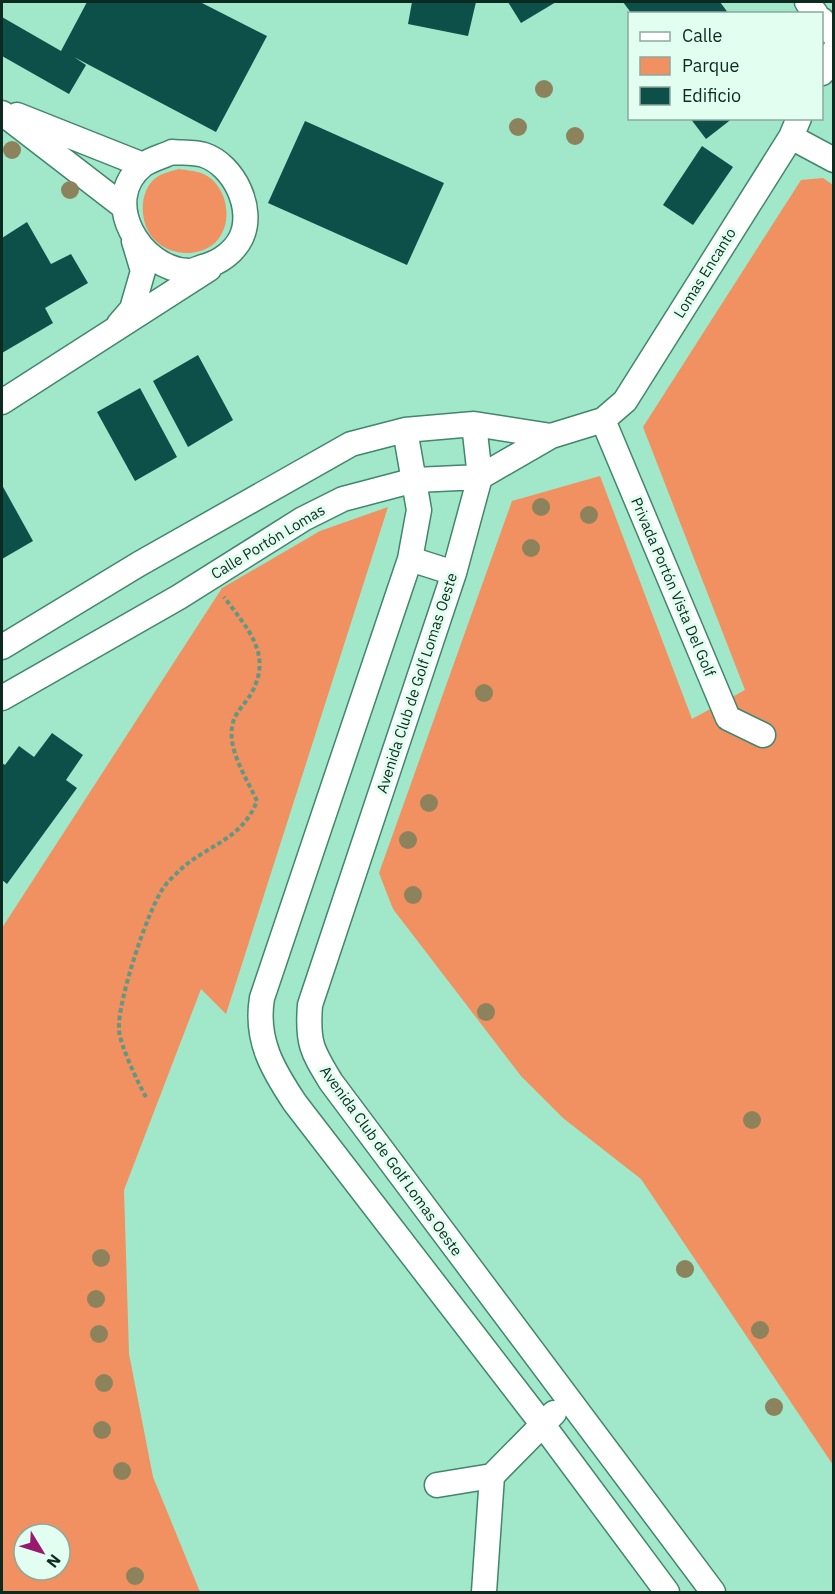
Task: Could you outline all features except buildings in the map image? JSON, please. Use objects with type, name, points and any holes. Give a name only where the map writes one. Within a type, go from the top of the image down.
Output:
[{"type":"street","points":[[823,21],[834,35]]},
{"type":"street","points":[[823,71],[834,51]]},
{"type":"street","points":[[2,111],[143,165]]},
{"type":"street","points":[[2,111],[124,207]]},
{"type":"street","points":[[795,128],[834,160]]},
{"type":"street","name":"Lomas Encanto","points":[[603,420],[625,400],[795,128]]},
{"type":"street","points":[[2,402],[220,262],[241,238],[245,206],[232,175],[205,155],[172,152],[143,165],[130,184],[124,207],[143,271],[132,309],[113,330]]},
{"type":"street","points":[[133,239],[157,262],[189,271],[220,262]]},
{"type":"street","name":"Calle Portón Lomas","points":[[2,698],[118,633],[303,519],[343,499],[415,480],[480,477],[551,436],[603,420]]},
{"type":"street","name":"Privada Portón Vista Del Golf","points":[[603,420],[728,718],[763,735]]},
{"type":"street","name":"Calle Portón Lomas","points":[[2,647],[140,564],[351,444],[405,430],[474,424],[551,436]]},
{"type":"street","name":"Avenida Club de Golf Lomas Oeste","points":[[474,424],[480,477],[454,573],[310,1005],[308,1030],[312,1050],[331,1082],[713,1593]]},
{"type":"street","points":[[405,430],[419,510],[410,559],[262,999],[259,1018],[260,1035],[270,1061],[295,1103],[543,1425],[667,1593]]},
{"type":"street","points":[[410,559],[454,573]]},
{"type":"street","points":[[437,1485],[492,1476],[567,1400]]},
{"type":"street","points":[[484,1593],[492,1476]]},
{"type":"path","points":[[146,1097],[137,1083],[119,1031],[121,997],[146,924],[164,887],[182,868],[249,820],[256,801],[234,748],[231,728],[239,708],[252,692],[260,666],[258,646],[209,578]]},
{"type":"green space","points":[[179,169],[199,172],[209,177],[221,191],[226,209],[225,227],[216,242],[208,248],[191,253],[172,251],[157,242],[144,219],[143,200],[151,183],[159,176]]},
{"type":"green space","points":[[823,178],[833,185],[833,1465],[641,1179],[563,1118],[521,1076],[393,909],[379,873],[512,501],[600,476],[692,719],[745,690],[643,427],[801,180]]},
{"type":"green space","points":[[388,507],[226,1014],[201,989],[124,1190],[129,1354],[153,1477],[200,1592],[2,1592],[2,928],[222,588],[320,531]]}]
